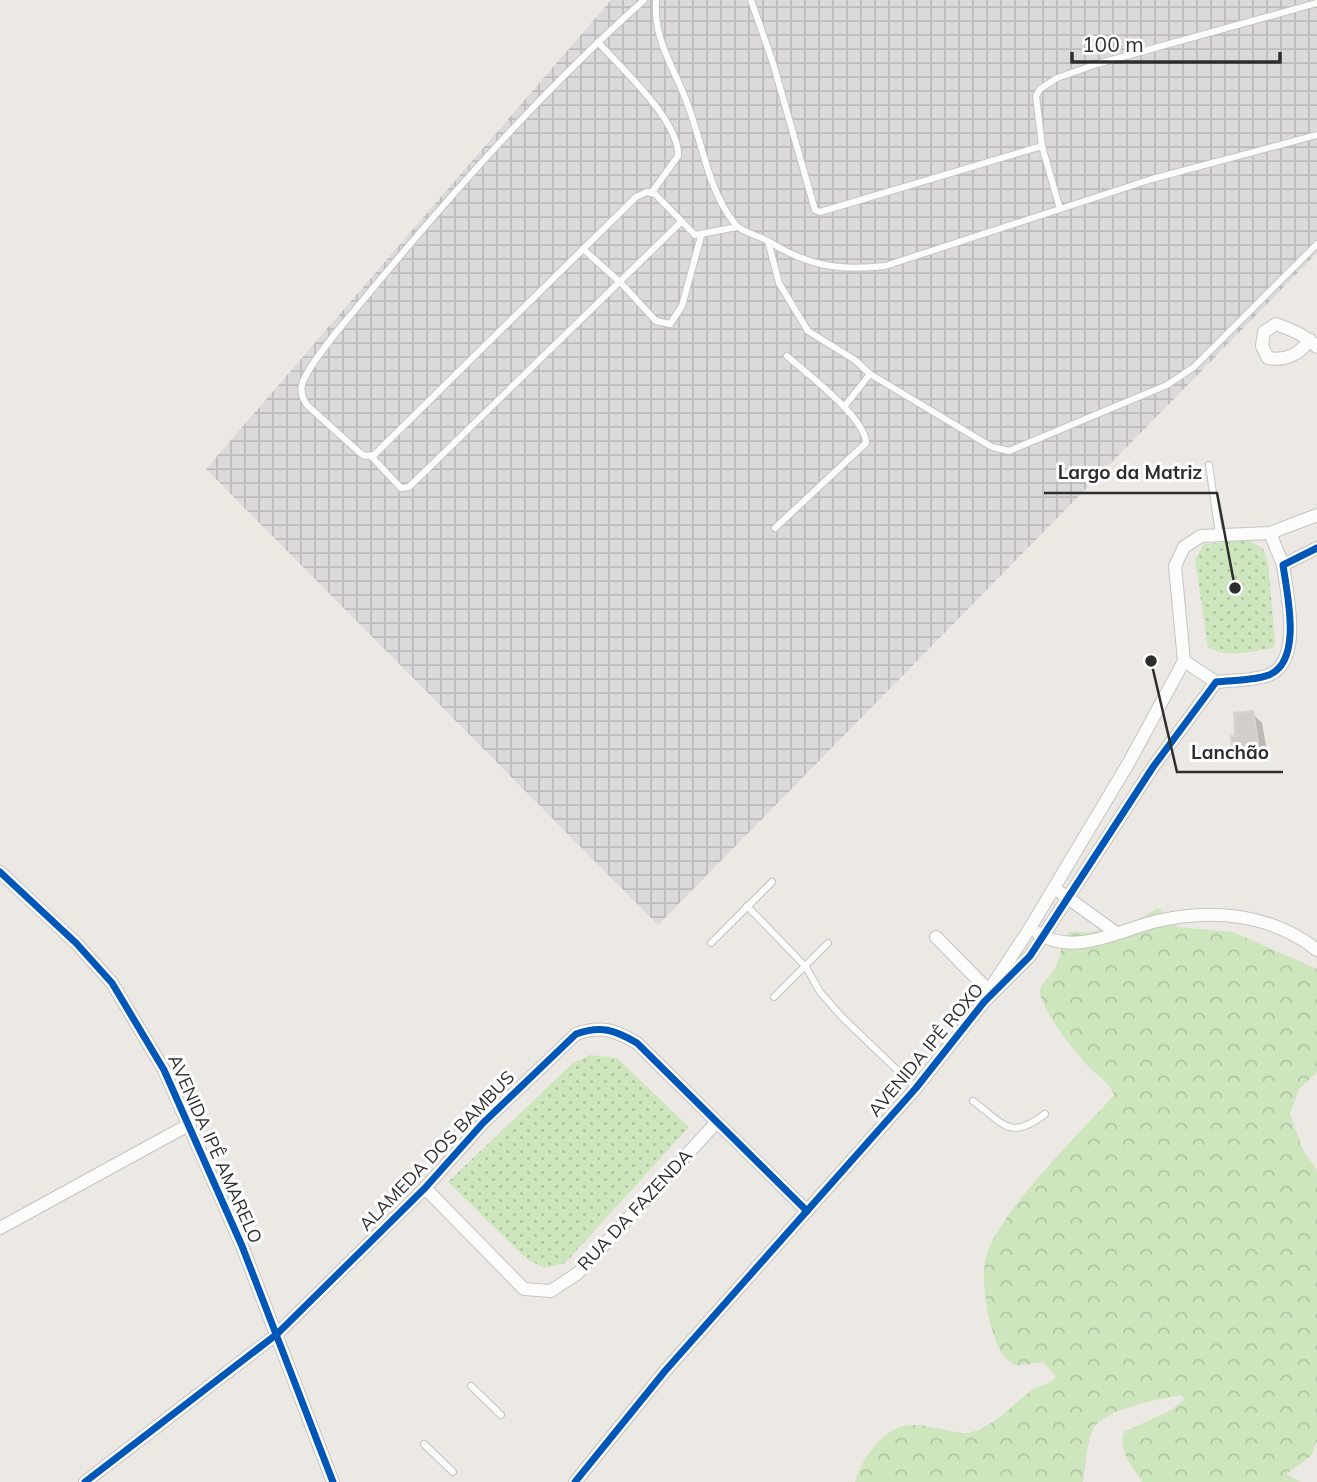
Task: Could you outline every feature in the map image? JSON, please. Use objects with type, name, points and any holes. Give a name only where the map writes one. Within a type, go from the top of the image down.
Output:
[{"type":"street","points":[[1270,533],[1283,565],[1290,643],[1285,664],[1272,674],[1216,682],[1184,662],[1175,566],[1178,556],[1194,540],[1219,534],[1270,533],[1317,515]]},
{"type":"street","points":[[1283,565],[1317,548]]},
{"type":"street","name":"AVENIDA IPÊ ROXO","points":[[575,1482],[656,1381],[916,1088],[986,996],[1128,764],[1184,662]]},
{"type":"street","name":"AVENIDA IPÊ ROXO","points":[[986,996],[1020,968],[1044,937],[1153,767],[1216,682]]},
{"type":"street","name":"AVENIDA IPÊ AMARELO","points":[[0,872],[76,943],[112,983],[164,1070],[190,1124],[277,1334],[333,1482]]},
{"type":"street","points":[[1053,888],[1115,932]]},
{"type":"street","points":[[1030,928],[1054,942],[1071,943],[1161,920],[1203,915],[1237,916],[1265,920],[1317,950]]},
{"type":"street","points":[[936,937],[986,996]]},
{"type":"street","name":"ALAMEDA DOS BAMBUS","points":[[85,1482],[277,1334],[425,1188],[483,1123],[576,1034],[593,1028],[615,1030],[637,1043],[715,1124],[807,1211]]},
{"type":"street","points":[[0,1228],[190,1124]]},
{"type":"street","name":"RUA DA FAZENDA","points":[[425,1188],[524,1289],[551,1291],[578,1273],[715,1124]]},
{"type":"lane","points":[[644,0],[598,42],[432,217],[348,319],[303,380],[301,395],[307,405],[359,452],[371,456],[401,488],[408,487],[681,222]]},
{"type":"lane","points":[[656,0],[655,18],[660,45],[690,110],[712,186],[737,227],[795,257],[816,264],[863,268],[885,265],[1152,179],[1317,135]]},
{"type":"lane","points":[[751,0],[773,63],[815,210],[820,212],[1042,146]]},
{"type":"lane","points":[[1060,209],[1042,146],[1036,96],[1040,89],[1057,78],[1317,3]]},
{"type":"lane","points":[[371,456],[408,424],[636,197],[652,192],[678,156],[668,121],[598,42]]},
{"type":"lane","points":[[652,192],[691,233],[701,236],[737,227]]},
{"type":"lane","points":[[583,249],[621,283],[656,321],[670,324],[682,306],[701,236]]},
{"type":"lane","points":[[768,241],[779,283],[808,331],[855,360],[870,374],[992,447],[1009,451],[1167,385],[1194,367],[1317,244]]},
{"type":"lane","points":[[775,528],[866,443],[865,435],[844,407],[787,356]]},
{"type":"lane","points":[[844,407],[870,374]]},
{"type":"lane","points":[[1209,465],[1219,534]]},
{"type":"lane","points":[[711,943],[772,882]]},
{"type":"lane","points":[[747,906],[805,965],[815,985],[842,1017],[916,1088]]},
{"type":"lane","points":[[774,997],[828,943]]},
{"type":"lane","points":[[972,1101],[1009,1127],[1027,1128],[1045,1114]]},
{"type":"lane","points":[[471,1385],[501,1415]]},
{"type":"lane","points":[[424,1444],[453,1472]]},
{"type":"shaded area","points":[[611,0],[1317,0],[1317,253],[658,925],[206,469]]},
{"type":"green space","points":[[1249,540],[1263,549],[1268,562],[1275,643],[1273,648],[1248,652],[1215,651],[1208,647],[1195,560],[1204,544]]},
{"type":"green space","points":[[1158,908],[1178,927],[1233,932],[1317,969],[1317,1072],[1299,1089],[1290,1114],[1303,1150],[1317,1170],[1317,1441],[1311,1456],[1286,1474],[1301,1482],[1142,1482],[1124,1452],[1124,1432],[1171,1410],[1184,1400],[1182,1395],[1131,1406],[1097,1424],[1088,1444],[1083,1482],[855,1482],[869,1453],[893,1430],[913,1425],[961,1433],[975,1431],[1000,1417],[1032,1390],[1056,1377],[1043,1362],[1017,1366],[1002,1353],[990,1323],[984,1279],[985,1261],[995,1235],[1008,1215],[1114,1095],[1059,1030],[1045,1007],[1040,990],[1055,968],[1069,932],[1094,932],[1116,928]]},
{"type":"green space","points":[[590,1055],[617,1058],[689,1127],[565,1263],[544,1268],[527,1259],[448,1182],[572,1064]]},
{"type":"building","points":[[1253,711],[1258,742],[1253,742],[1250,747],[1232,745],[1231,736],[1235,736],[1234,713]]},
{"type":"cycle path","points":[[575,1482],[665,1371],[916,1088],[984,1002],[1030,956],[1153,767],[1216,682],[1263,677],[1280,667],[1286,656],[1290,626],[1283,565],[1317,548]]},
{"type":"cycle path","points":[[0,872],[76,943],[112,983],[164,1070],[242,1246],[333,1482]]},
{"type":"cycle path","points":[[85,1482],[277,1334],[425,1188],[483,1123],[576,1034],[608,1030],[637,1043],[807,1211]]},
{"type":"place","name":"Largo da Matriz","points":[[1235,588]]},
{"type":"place","name":"Lanchão","points":[[1151,661]]}]
